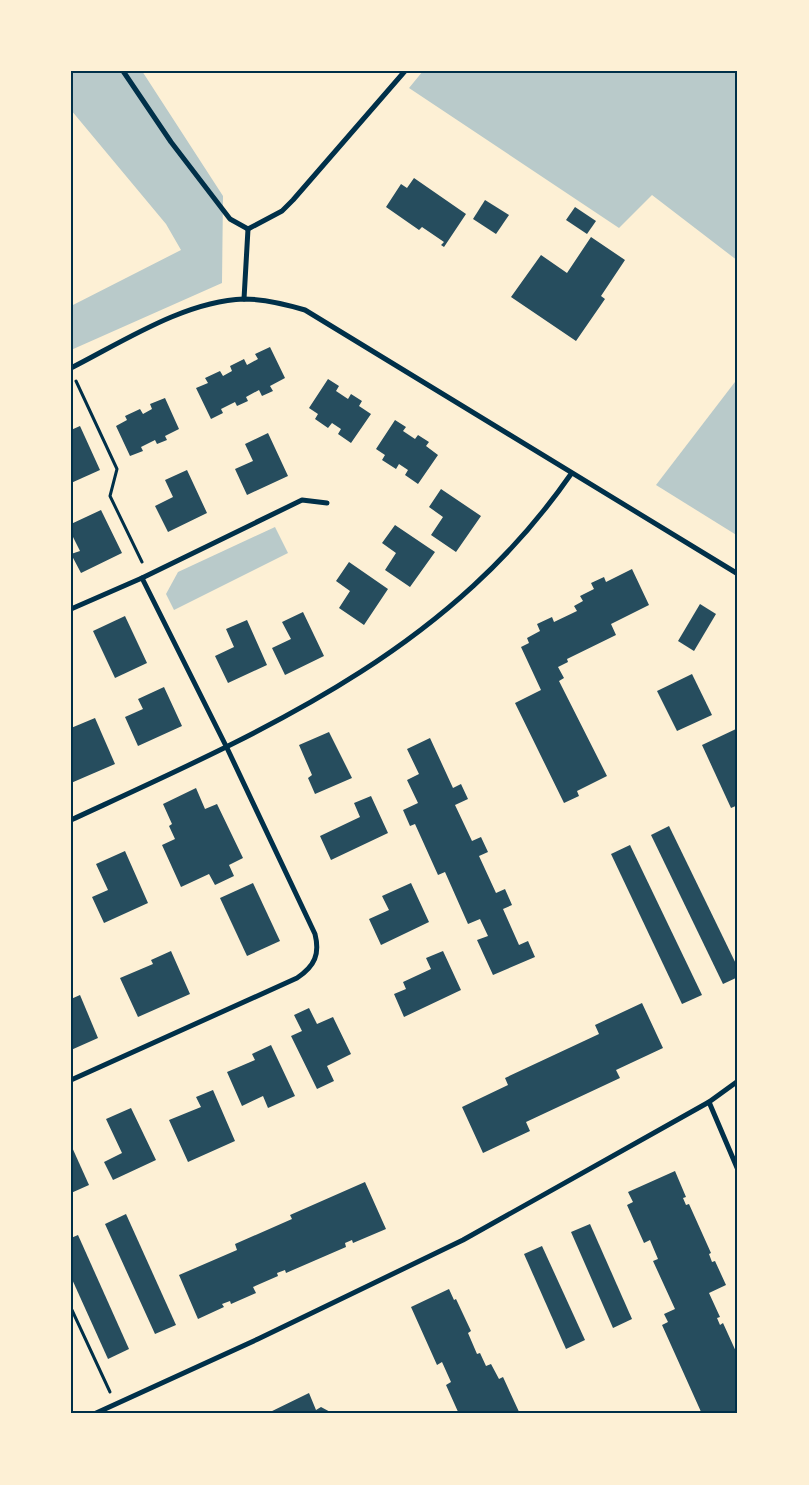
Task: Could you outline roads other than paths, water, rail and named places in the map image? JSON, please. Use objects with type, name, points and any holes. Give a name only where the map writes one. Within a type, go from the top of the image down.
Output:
[{"type":"street","points":[[122,71],[171,142],[230,219],[248,229]]},
{"type":"street","points":[[248,229],[282,211],[293,200],[405,71]]},
{"type":"street","points":[[244,299],[248,229]]},
{"type":"street","points":[[71,368],[176,315],[209,304],[244,299],[284,304],[304,310],[738,574]]},
{"type":"street","points":[[71,820],[227,748],[347,682],[411,638],[447,610],[524,535],[571,474]]},
{"type":"street","points":[[71,609],[142,578],[302,500],[326,503]]},
{"type":"street","points":[[71,1080],[285,984],[308,971],[315,962],[318,948],[315,934],[227,748],[142,578]]},
{"type":"street","points":[[94,1414],[258,1339],[463,1240],[709,1102],[738,1081]]},
{"type":"street","points":[[709,1102],[738,1170]]}]
